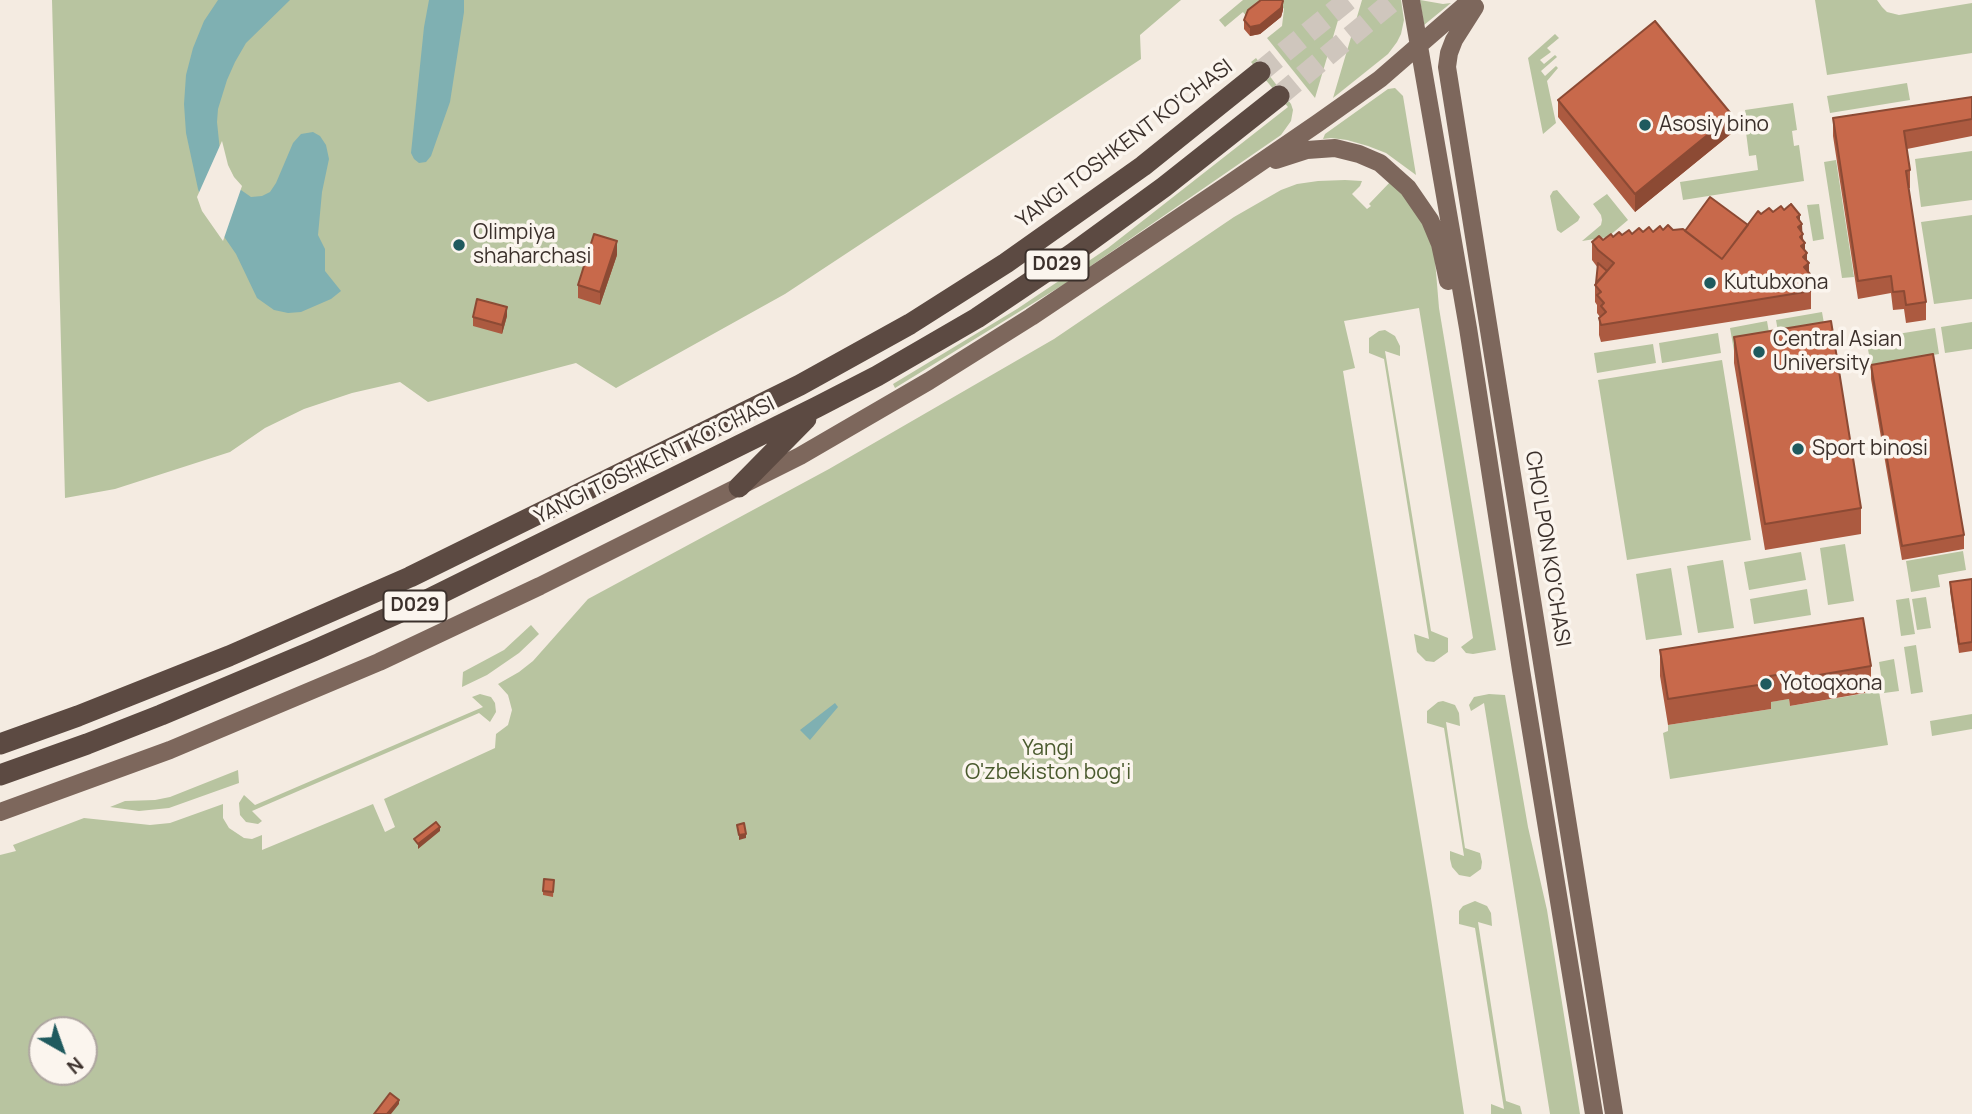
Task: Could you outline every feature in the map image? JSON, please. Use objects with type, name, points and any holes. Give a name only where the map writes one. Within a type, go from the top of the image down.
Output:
[{"type":"highway","name":"YANGI TOSHKENT KO‘CHASI","points":[[0,744],[229,656],[398,582],[800,385],[910,324],[1024,251],[1134,173],[1260,72]]},
{"type":"highway","name":"YANGI TOSHKENT KO‘CHASI","points":[[0,775],[161,715],[397,614],[817,407],[928,347],[1044,274],[1164,187],[1279,96]]},
{"type":"highway","points":[[739,487],[817,407]]},
{"type":"main road","name":"CHO'LPON KO'CHASI","points":[[1411,0],[1481,410],[1594,1114]]},
{"type":"main road","points":[[0,812],[170,750],[325,686],[540,586],[800,456],[972,354],[1229,184],[1349,101],[1419,46],[1471,0]]},
{"type":"main road","name":"CHO'LPON KO'CHASI","points":[[1480,0],[1457,34],[1449,53],[1447,67],[1614,1114]]},
{"type":"main road","points":[[1229,184],[1280,159],[1321,148],[1335,148],[1359,154],[1380,163],[1397,176],[1435,230],[1481,410]]},
{"type":"green space","name":"Olimpiya shaharchasi","points":[[52,0],[1181,0],[1140,35],[1141,59],[785,294],[616,388],[576,363],[428,402],[400,382],[352,393],[304,409],[265,428],[230,452],[115,489],[65,498]]},
{"type":"green space","points":[[1243,0],[1271,0],[1247,17],[1243,12],[1225,27],[1219,20]]},
{"type":"green space","points":[[1277,0],[1344,0],[1315,98],[1267,38],[1282,26],[1284,9]]},
{"type":"green space","points":[[1362,0],[1401,0],[1404,20],[1401,34],[1388,54],[1333,98]]},
{"type":"green space","points":[[1420,0],[1443,4],[1451,3],[1424,25]]},
{"type":"green space","points":[[1815,0],[1877,0],[1887,12],[1899,15],[1972,3],[1972,53],[1827,75]]},
{"type":"green space","points":[[1555,34],[1559,38],[1547,48],[1551,52],[1540,60],[1544,64],[1555,55],[1557,57],[1541,71],[1545,76],[1556,66],[1558,68],[1547,81],[1556,123],[1543,134],[1528,58]]},
{"type":"green space","points":[[1256,58],[1293,110],[1291,121],[1281,135],[1066,283],[895,388],[893,384],[1017,309],[1108,248],[1288,107],[1251,62]]},
{"type":"green space","points":[[1907,83],[1910,100],[1830,113],[1827,96]]},
{"type":"green space","points":[[1395,88],[1403,96],[1416,175],[1386,153],[1368,146],[1347,140],[1323,139],[1325,134],[1388,89]]},
{"type":"green space","points":[[1793,103],[1797,130],[1792,131],[1794,146],[1799,145],[1804,181],[1683,200],[1680,182],[1758,170],[1756,155],[1749,156],[1746,132],[1750,129],[1745,110]]},
{"type":"green space","points":[[1972,151],[1972,200],[1921,207],[1915,159]]},
{"type":"green space","points":[[1836,160],[1854,277],[1842,278],[1824,162]]},
{"type":"green space","name":"Yangi O'zbekiston bog'i","points":[[1392,180],[1407,196],[1430,236],[1435,260],[1439,308],[1496,650],[1473,654],[1466,653],[1461,647],[1473,638],[1419,308],[1344,321],[1355,368],[1343,371],[1464,1114],[0,1114],[0,855],[16,851],[13,845],[84,818],[150,825],[170,823],[223,804],[223,818],[229,828],[244,838],[252,839],[262,835],[262,850],[373,804],[385,832],[395,827],[384,799],[495,748],[496,734],[508,725],[512,710],[508,695],[498,684],[533,661],[588,599],[829,469],[1054,339],[1234,217],[1281,190],[1297,184],[1362,181],[1352,194],[1367,209]]},
{"type":"green space","points":[[1557,190],[1580,217],[1561,233],[1557,230],[1550,196]]},
{"type":"green space","points":[[1607,194],[1628,220],[1608,237],[1582,241],[1601,225],[1601,215],[1593,204]]},
{"type":"green space","points":[[1819,204],[1824,239],[1813,241],[1807,205]]},
{"type":"green space","points":[[1972,215],[1972,299],[1934,304],[1921,222]]},
{"type":"green space","points":[[1822,312],[1826,335],[1780,343],[1776,320]]},
{"type":"green space","points":[[1767,321],[1771,344],[1734,351],[1730,328]]},
{"type":"green space","points":[[1972,322],[1972,349],[1945,353],[1941,327]]},
{"type":"green space","points":[[1935,328],[1939,354],[1871,365],[1866,339]]},
{"type":"green space","points":[[1385,330],[1395,336],[1400,346],[1400,356],[1385,351],[1431,631],[1448,638],[1448,652],[1434,662],[1426,661],[1417,652],[1414,634],[1429,639],[1384,359],[1369,353],[1369,338]]},
{"type":"green space","points":[[1718,333],[1721,353],[1662,363],[1659,343]]},
{"type":"green space","points":[[1653,344],[1656,363],[1597,373],[1594,353]]},
{"type":"green space","points":[[1722,360],[1751,540],[1627,560],[1598,380]]},
{"type":"green space","points":[[1845,544],[1854,601],[1828,605],[1820,548]]},
{"type":"green space","points":[[1963,551],[1966,570],[1938,575],[1940,587],[1911,592],[1906,561]]},
{"type":"green space","points":[[1801,552],[1806,580],[1749,590],[1744,562]]},
{"type":"green space","points":[[1723,560],[1734,628],[1698,633],[1687,566]]},
{"type":"green space","points":[[1671,568],[1682,635],[1646,640],[1636,574]]},
{"type":"green space","points":[[1807,589],[1811,615],[1754,624],[1750,599]]},
{"type":"green space","points":[[1926,597],[1931,628],[1917,630],[1912,599]]},
{"type":"green space","points":[[1909,598],[1915,634],[1901,636],[1896,600]]},
{"type":"green space","points":[[531,625],[539,634],[519,653],[487,675],[462,687],[463,672],[504,650]]},
{"type":"green space","points":[[1916,645],[1923,692],[1911,694],[1904,647]]},
{"type":"green space","points":[[1894,659],[1899,691],[1884,693],[1879,662]]},
{"type":"green space","points":[[1879,691],[1888,745],[1670,779],[1663,733],[1668,731],[1668,725],[1771,709],[1770,702],[1789,699],[1790,706]]},
{"type":"green space","points":[[480,694],[491,697],[495,703],[496,712],[490,722],[479,713],[252,811],[262,821],[258,824],[246,822],[240,815],[239,803],[244,795],[255,805],[483,707],[472,697]]},
{"type":"green space","points":[[1505,695],[1528,827],[1547,910],[1580,1114],[1550,1114],[1484,703],[1471,711],[1469,705],[1474,697]]},
{"type":"green space","points":[[1443,701],[1455,705],[1459,713],[1460,726],[1446,722],[1465,848],[1480,853],[1482,862],[1481,869],[1470,877],[1459,875],[1452,867],[1450,859],[1450,851],[1464,856],[1444,728],[1427,723],[1427,711]]},
{"type":"green space","points":[[1972,714],[1972,729],[1932,736],[1930,721]]},
{"type":"green space","points":[[238,770],[239,783],[169,808],[139,811],[110,807],[125,801],[170,797]]},
{"type":"green space","points":[[1475,901],[1487,906],[1491,913],[1492,926],[1478,922],[1506,1101],[1520,1106],[1522,1114],[1491,1114],[1491,1104],[1504,1109],[1475,928],[1459,924],[1459,911],[1463,906]]},
{"type":"water","points":[[218,0],[290,0],[246,43],[227,80],[217,122],[220,151],[232,180],[251,197],[270,192],[293,143],[301,134],[313,132],[320,136],[326,145],[329,159],[322,192],[318,235],[325,249],[325,271],[341,291],[331,299],[301,312],[274,310],[257,298],[236,254],[205,209],[198,189],[186,133],[186,75],[204,21]]},
{"type":"water","points":[[429,0],[464,0],[464,12],[450,102],[431,156],[426,162],[419,163],[411,153]]},
{"type":"water","points":[[835,703],[838,707],[810,740],[800,730]]},
{"type":"pier","points":[[222,141],[228,165],[242,186],[223,241],[202,211],[197,197]]},
{"type":"building","points":[[1261,0],[1283,1],[1281,8],[1260,25],[1250,27],[1244,20],[1248,10]]},
{"type":"building","name":"Asosiy bino","points":[[1655,21],[1732,115],[1635,194],[1558,100]]},
{"type":"building","points":[[1972,97],[1972,119],[1904,131],[1910,170],[1906,171],[1926,302],[1906,305],[1904,291],[1893,292],[1891,276],[1858,281],[1833,118]]},
{"type":"building","points":[[1710,197],[1748,225],[1722,259],[1685,231]]},
{"type":"building","name":"Kutubxona","points":[[1791,204],[1800,215],[1797,217],[1802,224],[1798,227],[1803,234],[1800,237],[1805,243],[1801,246],[1807,253],[1803,257],[1809,263],[1804,267],[1810,274],[1804,278],[1811,291],[1601,325],[1599,318],[1606,312],[1601,306],[1604,303],[1597,295],[1601,292],[1595,285],[1614,263],[1592,242],[1599,236],[1603,240],[1619,232],[1622,235],[1629,230],[1632,234],[1639,228],[1643,232],[1649,227],[1653,232],[1660,226],[1663,230],[1668,225],[1673,230],[1683,229],[1722,259],[1758,211],[1761,214],[1769,208],[1773,212],[1781,206],[1784,210]]},
{"type":"building","points":[[594,234],[617,241],[600,292],[578,285]]},
{"type":"building","points":[[1598,263],[1607,271],[1596,283]]},
{"type":"building","points":[[477,299],[507,307],[502,325],[473,317]]},
{"type":"building","name":"Sport binosi","points":[[1831,321],[1861,508],[1765,524],[1734,337]]},
{"type":"building","points":[[1933,354],[1964,535],[1902,546],[1871,365]]},
{"type":"building","points":[[1972,579],[1972,642],[1959,644],[1950,582]]},
{"type":"building","points":[[1863,618],[1871,666],[1790,680],[1789,673],[1770,676],[1771,683],[1668,699],[1660,650]]},
{"type":"building","points":[[436,822],[440,827],[418,844],[414,839]]},
{"type":"building","points":[[744,823],[746,834],[739,835],[737,825]]},
{"type":"building","points":[[544,879],[554,880],[553,892],[543,891]]},
{"type":"building","points":[[390,1093],[399,1100],[387,1114],[374,1114]]},
{"type":"tunnel","points":[[1260,72],[1348,0]]},
{"type":"tunnel","points":[[1279,96],[1394,0]]},
{"type":"place","name":"Asosiy bino","points":[[1645,125]]},
{"type":"place","name":"Olimpiya shaharchasi","points":[[459,245]]},
{"type":"place","name":"Kutubxona","points":[[1710,283]]},
{"type":"place","name":"Central Asian University","points":[[1759,352]]},
{"type":"place","name":"Sport binosi","points":[[1798,449]]},
{"type":"place","name":"Yotoqxona","points":[[1766,684]]}]
